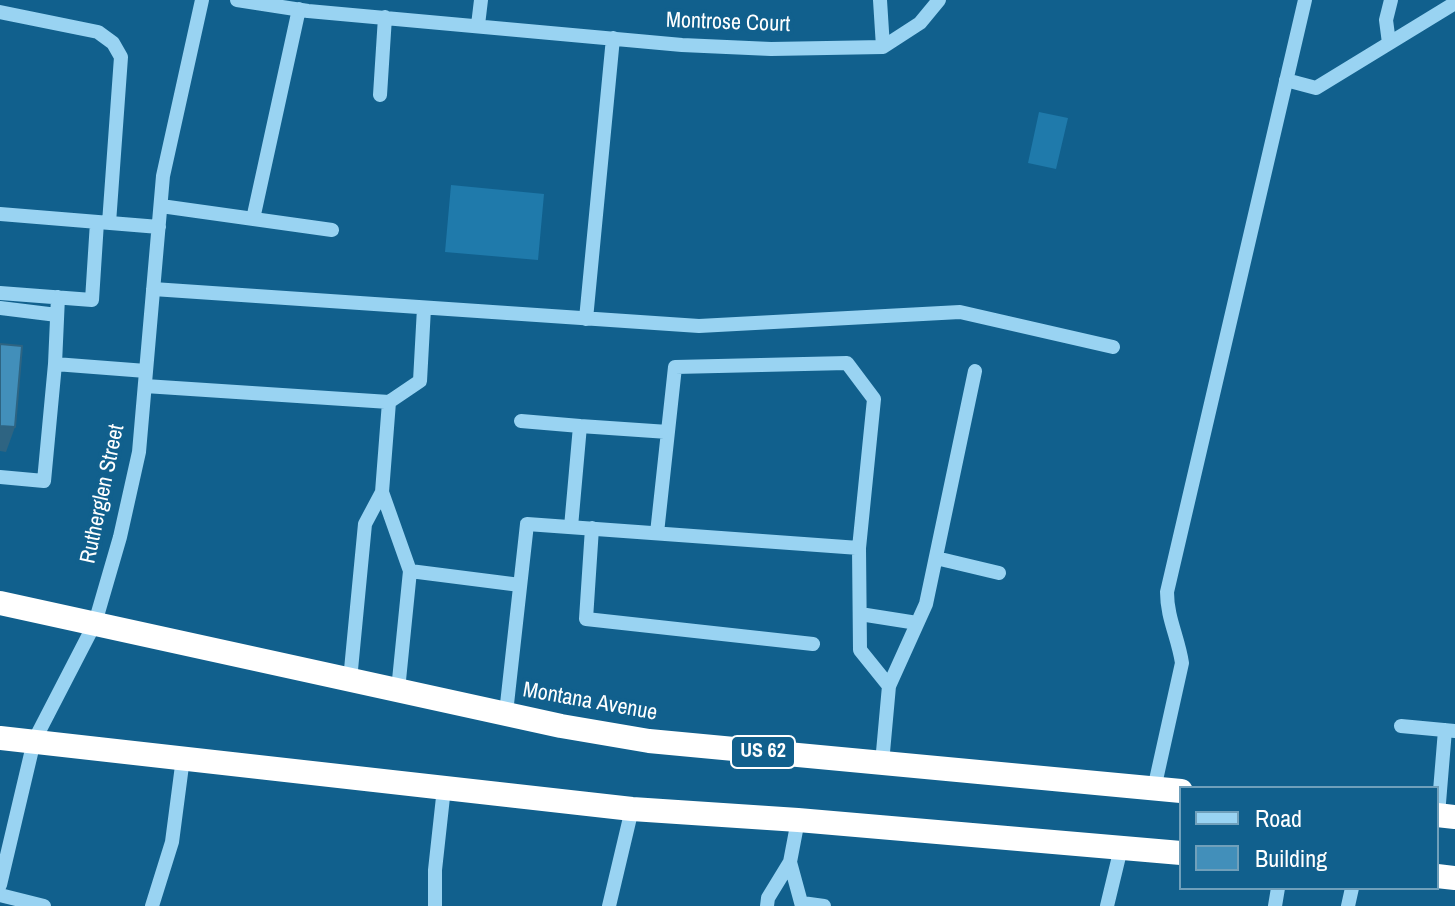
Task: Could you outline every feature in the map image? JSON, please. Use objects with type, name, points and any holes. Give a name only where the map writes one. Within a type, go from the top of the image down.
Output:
[{"type":"highway","name":"Montana Avenue","points":[[0,603],[350,680],[649,741],[1179,791]]},
{"type":"highway","points":[[0,738],[632,809],[1179,853]]},
{"type":"street","name":"Rutherglen Street","points":[[0,885],[5,840],[34,741],[95,623],[120,537],[139,452],[163,176],[202,0]]},
{"type":"street","name":"Montrose Court","points":[[237,0],[299,9],[682,45],[771,49],[883,47]]},
{"type":"street","points":[[478,25],[481,0]]},
{"type":"street","points":[[880,0],[883,47],[920,23],[939,0]]},
{"type":"street","points":[[1154,789],[1182,663],[1179,642],[1167,614],[1167,592],[1305,0]]},
{"type":"street","points":[[1389,43],[1386,20],[1391,0]]},
{"type":"street","points":[[1286,80],[1316,88],[1455,3]]},
{"type":"street","points":[[253,219],[299,9]]},
{"type":"street","points":[[0,12],[98,32],[113,43],[121,57],[92,300],[0,293]]},
{"type":"street","points":[[380,95],[385,17]]},
{"type":"street","points":[[586,319],[613,38]]},
{"type":"street","points":[[161,206],[332,230]]},
{"type":"street","points":[[0,214],[159,227]]},
{"type":"street","points":[[153,289],[699,326],[960,312],[1113,347]]},
{"type":"street","points":[[0,477],[44,481],[58,297]]},
{"type":"street","points":[[0,308],[57,315]]},
{"type":"street","points":[[55,364],[145,378],[389,402],[420,381],[424,308]]},
{"type":"street","points":[[657,533],[675,367],[847,363],[874,399],[859,548],[860,650],[889,686]]},
{"type":"street","points":[[882,763],[889,686],[926,604],[975,371]]},
{"type":"street","points":[[350,680],[365,524],[382,492],[389,402]]},
{"type":"street","points":[[521,421],[668,432]]},
{"type":"street","points":[[571,527],[580,426]]},
{"type":"street","points":[[382,492],[410,571],[398,690]]},
{"type":"street","points":[[506,713],[527,524],[859,548]]},
{"type":"street","points":[[592,528],[586,619],[813,644]]},
{"type":"street","points":[[936,558],[999,573]]},
{"type":"street","points":[[410,571],[520,585]]},
{"type":"street","points":[[860,614],[917,623]]},
{"type":"street","points":[[1401,726],[1450,730],[1439,808]]},
{"type":"street","points":[[152,906],[172,842],[183,758]]},
{"type":"street","points":[[435,906],[435,870],[444,788]]},
{"type":"street","points":[[609,906],[632,809]]},
{"type":"street","points":[[767,906],[768,898],[790,862],[798,820]]},
{"type":"street","points":[[1107,906],[1121,848]]},
{"type":"street","points":[[790,862],[802,905],[824,906]]},
{"type":"street","points":[[0,895],[44,906]]},
{"type":"shaded area","points":[[1039,112],[1068,118],[1056,169],[1028,163]]},
{"type":"shaded area","points":[[451,185],[544,194],[538,260],[445,252]]},
{"type":"building","points":[[0,344],[22,346],[15,427],[0,426]]}]
